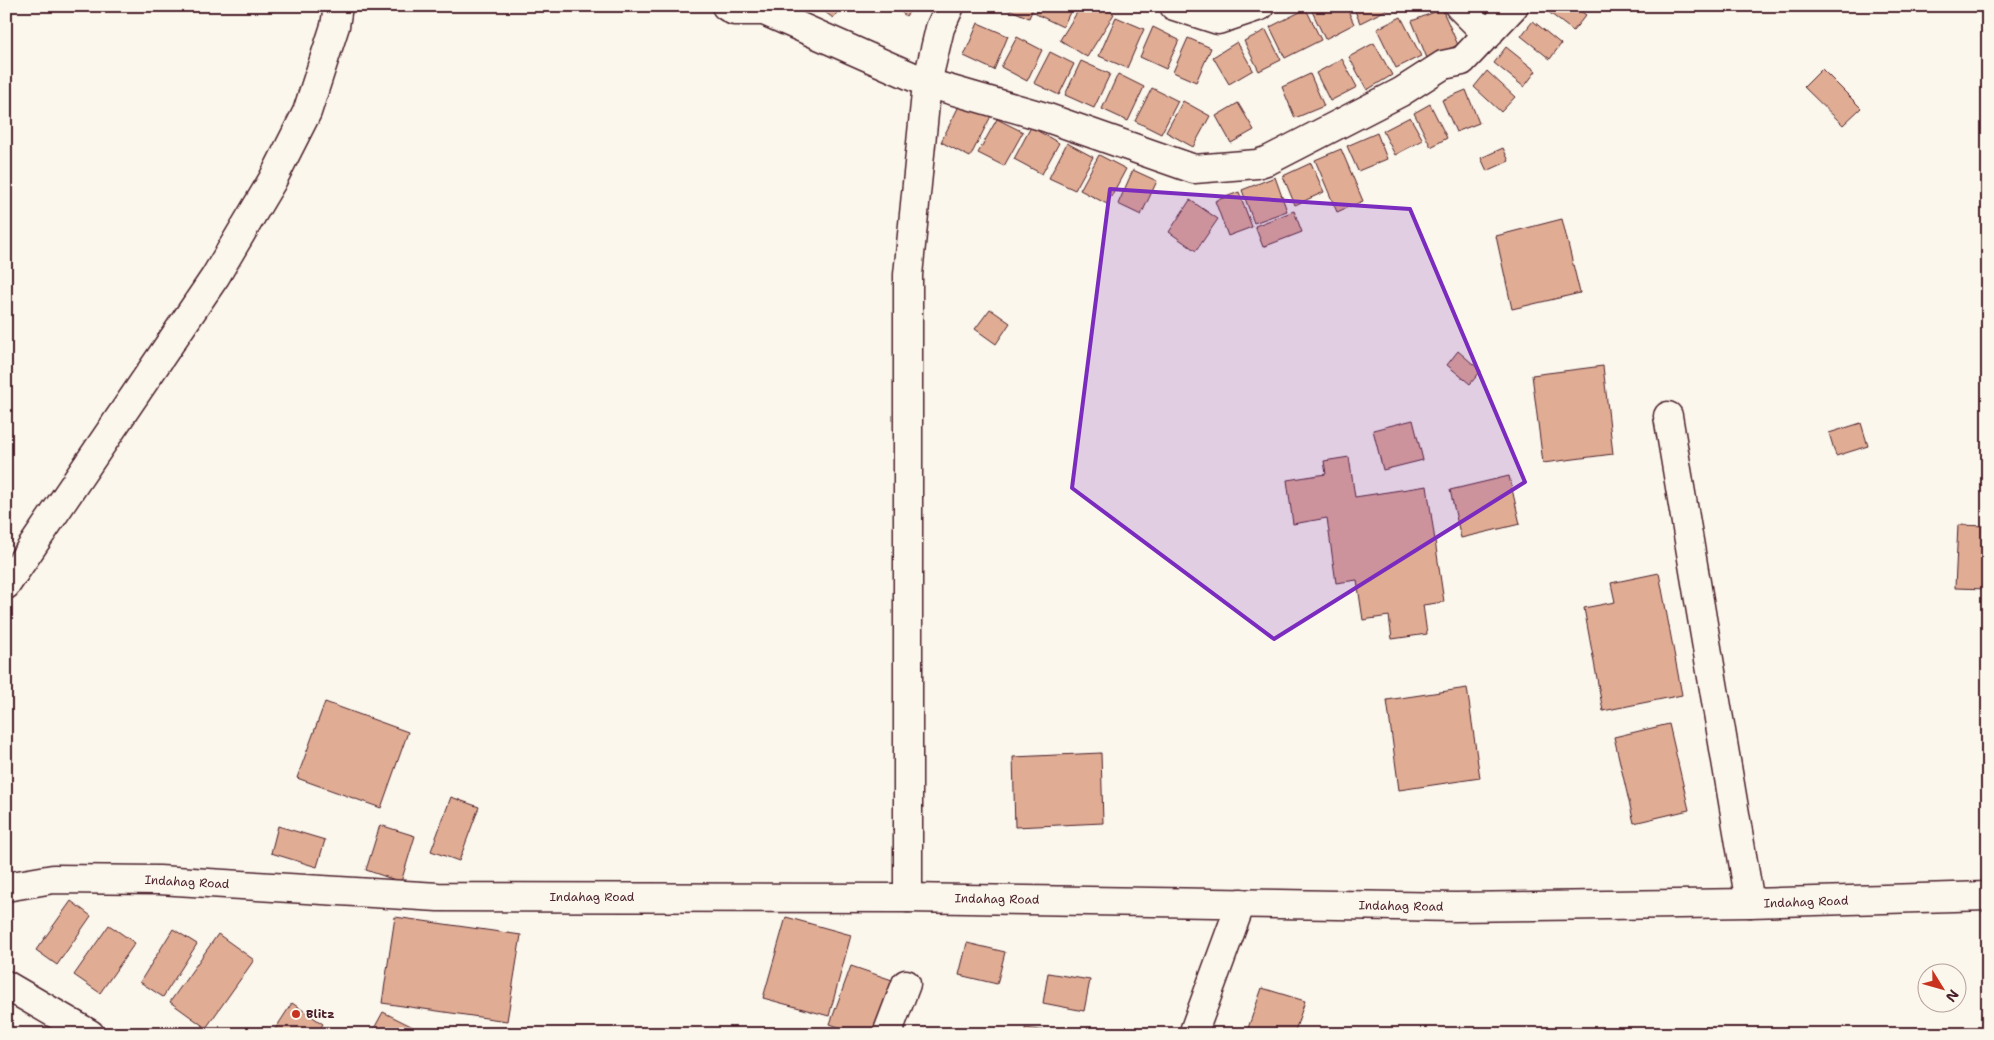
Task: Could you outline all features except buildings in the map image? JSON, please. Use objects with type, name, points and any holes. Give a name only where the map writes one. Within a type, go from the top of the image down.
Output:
[{"type":"street","points":[[6,585],[215,277],[272,181],[307,112],[335,26],[338,6]]},
{"type":"street","points":[[726,6],[734,11],[766,9],[926,83],[1045,117],[1194,169],[1248,165],[1269,160],[1401,92],[1443,66],[1462,61],[1514,6]]},
{"type":"street","points":[[908,898],[908,275],[926,83],[940,28],[950,6]]},
{"type":"street","points":[[1174,6],[1218,20],[1260,6]]},
{"type":"street","points":[[1458,6],[1488,35]]},
{"type":"street","points":[[1668,416],[1750,903]]},
{"type":"street","name":"Indahag Road","points":[[6,886],[52,879],[159,880],[438,897],[908,898],[1455,906],[1750,903],[1988,896]]},
{"type":"street","points":[[1193,1034],[1241,903]]},
{"type":"street","points":[[887,1034],[906,984]]},
{"type":"street","points":[[6,985],[90,1034]]},
{"type":"highlighted area","points":[[1110,189],[1410,209],[1525,482],[1274,639],[1072,488]]},
{"type":"place","name":"Blitz","points":[[296,1014]]}]
